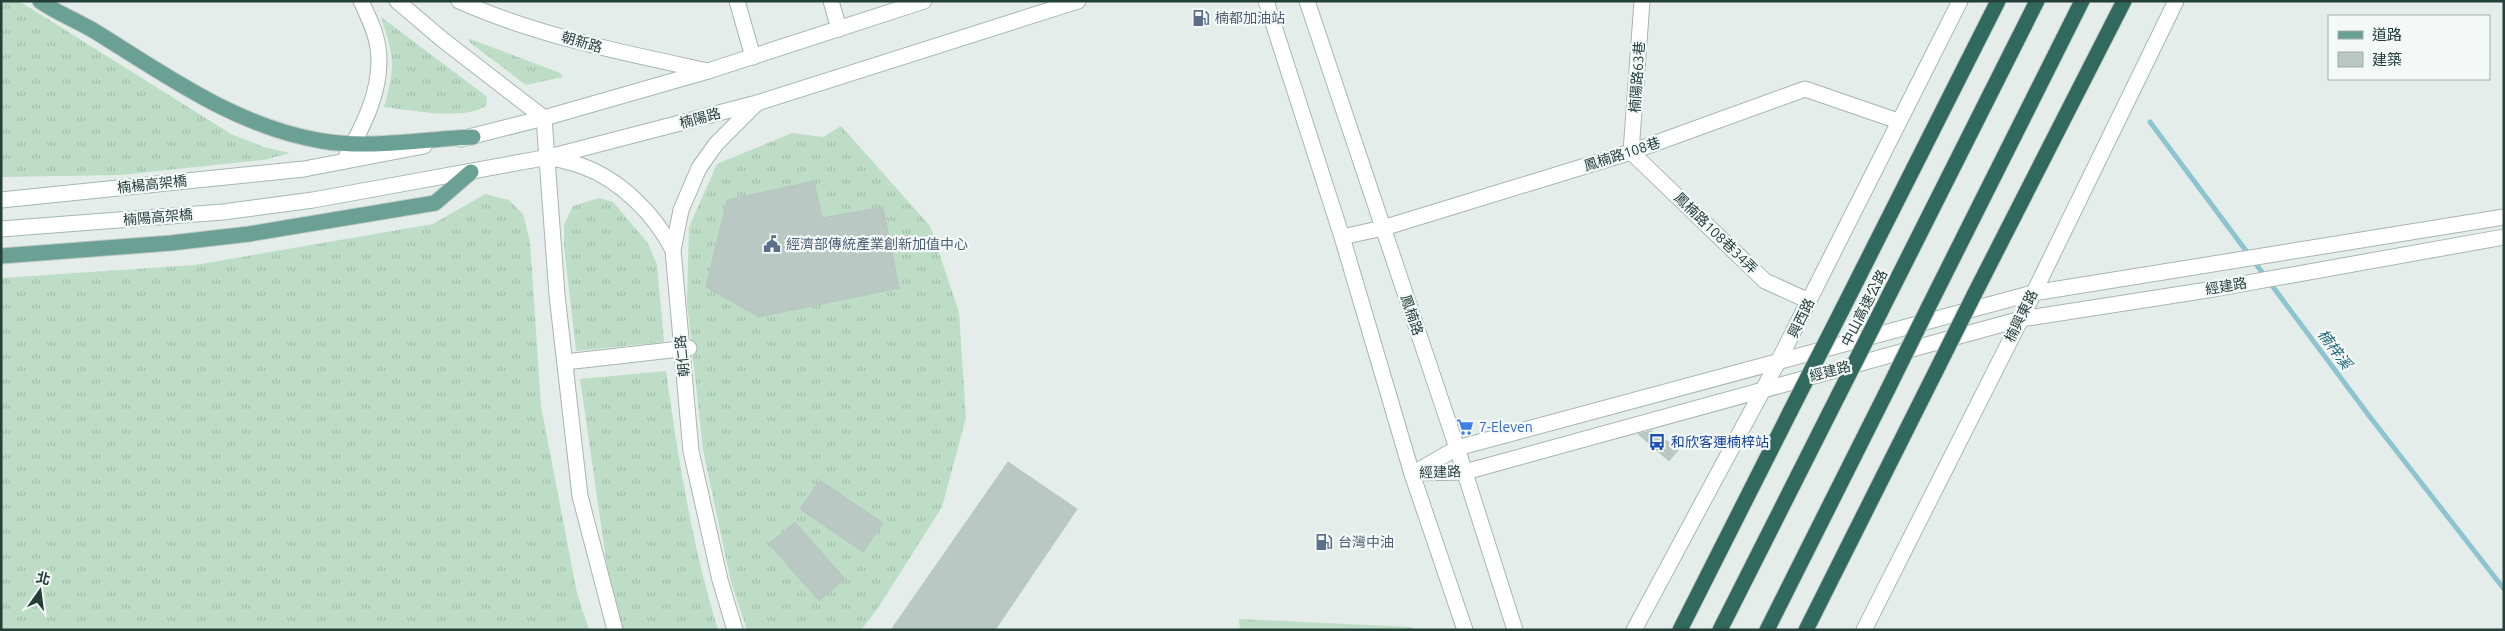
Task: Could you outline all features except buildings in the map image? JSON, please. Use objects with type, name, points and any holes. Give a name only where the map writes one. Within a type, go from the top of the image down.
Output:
[{"type":"highway","points":[[1680,630],[1998,1]]},
{"type":"highway","name":"中山高速公路","points":[[1720,630],[2037,1]]},
{"type":"highway","points":[[1767,630],[2082,1]]},
{"type":"highway","points":[[1806,630],[2124,1]]},
{"type":"main road","points":[[40,1],[80,22],[204,99],[247,119],[296,136],[354,144],[473,137]]},
{"type":"main road","points":[[62,1],[80,22]]},
{"type":"main road","points":[[1,256],[171,243],[249,234],[435,203],[471,172]]},
{"type":"street","points":[[344,161],[364,123],[379,70],[377,41],[361,1]]},
{"type":"street","points":[[397,1],[443,40],[544,118],[558,295],[580,496],[615,630]]},
{"type":"street","name":"朝新路","points":[[459,1],[476,5],[603,49],[708,71]]},
{"type":"street","points":[[737,1],[754,56]]},
{"type":"street","points":[[831,1],[839,29]]},
{"type":"street","points":[[344,161],[473,137],[544,118],[708,71],[924,1]]},
{"type":"street","name":"楠陽路","points":[[313,200],[548,157],[757,103],[1078,1]]},
{"type":"street","points":[[1266,1],[1342,237],[1412,474],[1465,630]]},
{"type":"street","name":"鳳楠路","points":[[1307,1],[1465,472],[1515,630]]},
{"type":"street","name":"楠陽路63巷","points":[[1631,152],[1642,1]]},
{"type":"street","name":"興西路","points":[[1634,630],[1779,360],[1960,1]]},
{"type":"street","name":"楠興東路","points":[[1864,630],[2021,318],[2176,1]]},
{"type":"street","name":"鳳楠路108巷","points":[[1342,237],[1383,228],[1631,152],[1805,90],[1898,121]]},
{"type":"street","name":"朝仁路","points":[[735,630],[720,580],[691,451],[685,349],[673,250],[682,210],[699,168],[716,144],[757,103]]},
{"type":"street","name":"鳳楠路108巷34弄","points":[[1631,152],[1764,281],[1809,301]]},
{"type":"street","points":[[548,157],[583,166],[611,182],[642,206],[664,232],[673,250]]},
{"type":"street","name":"楠楊高架橋","points":[[1,200],[304,169],[344,161]]},
{"type":"street","name":"楠陽高架橋","points":[[1,229],[224,212],[313,200]]},
{"type":"street","name":"經建路","points":[[1412,474],[1457,448],[2033,293],[2504,217]]},
{"type":"street","name":"經建路","points":[[1412,474],[1465,472],[2021,318],[2214,289],[2504,237]]},
{"type":"street","points":[[565,362],[685,349]]},
{"type":"green space","points":[[1,1],[19,1],[231,134],[264,147],[290,153],[264,160],[120,175],[1,177]]},
{"type":"green space","points":[[381,17],[487,97],[486,106],[464,113],[450,114],[384,107],[392,70],[392,61],[389,42]]},
{"type":"green space","points":[[470,39],[560,73],[563,77],[526,85],[468,41]]},
{"type":"green space","name":"經濟部傳統產業創新加值中心","points":[[841,126],[930,226],[959,312],[966,418],[942,507],[878,608],[861,630],[747,630],[731,582],[703,450],[687,303],[689,227],[717,164],[792,133],[823,137]]},
{"type":"green space","points":[[485,194],[509,200],[523,214],[530,241],[541,406],[577,593],[589,630],[1,630],[1,278],[195,265],[433,224]]},
{"type":"green space","points":[[599,198],[613,202],[647,242],[657,264],[664,342],[576,351],[564,247],[564,225],[573,206]]},
{"type":"green space","points":[[666,371],[693,534],[718,630],[623,630],[607,566],[580,379]]},
{"type":"green space","points":[[1239,619],[1412,627],[1413,630],[1240,630]]},
{"type":"waterway","name":"楠梓溪","points":[[2150,122],[2370,417],[2504,589]]},
{"type":"place","name":"楠都加油站","points":[[1201,18]]},
{"type":"place","name":"經濟部傳統產業創新加值中心","points":[[772,244]]},
{"type":"place","name":"7-Eleven","points":[[1465,427]]},
{"type":"place","name":"和欣客運楠梓站","points":[[1657,442]]},
{"type":"place","name":"台灣中油","points":[[1324,542]]}]
